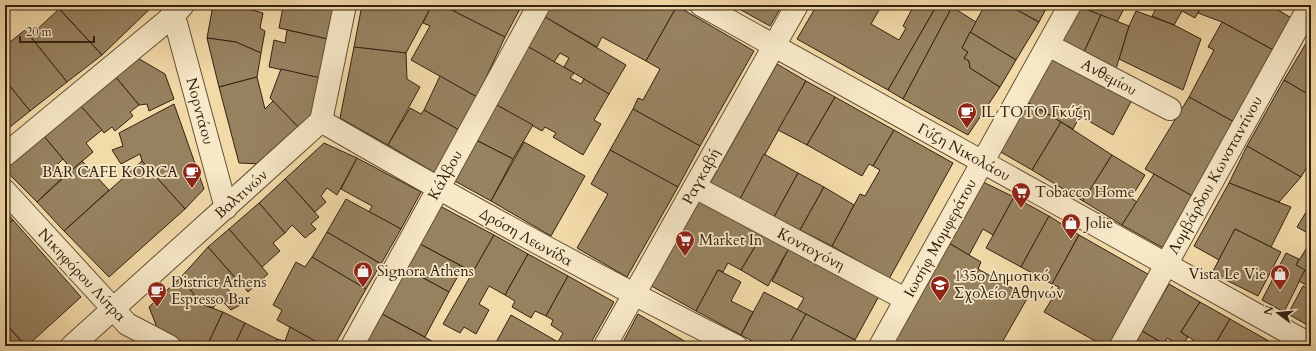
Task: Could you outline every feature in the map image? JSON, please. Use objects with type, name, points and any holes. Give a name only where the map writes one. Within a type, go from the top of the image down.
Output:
[{"type":"street","points":[[321,121],[345,5]]},
{"type":"street","name":"Κάλβου","points":[[352,346],[539,5]]},
{"type":"street","name":"Γύζη Νικολάου","points":[[701,5],[1311,345]]},
{"type":"street","name":"Ραγκαβή","points":[[605,346],[797,5]]},
{"type":"street","name":"Ιωσήφ Μομφεράτου","points":[[880,346],[1070,5]]},
{"type":"street","name":"Λομβάρδου Κωνσταντίνου","points":[[1121,346],[1310,5]]},
{"type":"street","points":[[5,155],[176,8]]},
{"type":"street","name":"Νορντάου","points":[[176,8],[226,208]]},
{"type":"street","name":"Ανθεμίου","points":[[1048,44],[1170,109]]},
{"type":"street","name":"Δρόση Λεωνίδα","points":[[321,121],[438,189],[634,295],[736,346]]},
{"type":"street","name":"Βαλτινών","points":[[72,346],[114,310],[321,121]]},
{"type":"street","name":"Κοντογόνη","points":[[695,187],[906,299]]},
{"type":"street","name":"Νικηφόρου Λύτρα","points":[[5,191],[127,324],[169,346]]},
{"type":"building","points":[[56,5],[154,5],[102,55]]},
{"type":"building","points":[[213,5],[253,5],[252,10],[263,13],[260,28],[265,31],[261,53],[236,42],[207,38]]},
{"type":"building","points":[[277,5],[340,5],[332,40],[279,28],[283,7]]},
{"type":"building","points":[[362,5],[432,5],[406,53],[354,47]]},
{"type":"building","points":[[432,5],[442,5],[505,37],[477,97],[411,60],[430,26],[423,23]]},
{"type":"building","points":[[442,5],[518,5],[521,7],[505,37]]},
{"type":"building","points":[[551,5],[677,6],[646,61],[602,37],[597,47],[545,17]]},
{"type":"building","points":[[732,5],[782,5],[770,26]]},
{"type":"building","points":[[817,5],[882,5],[871,24],[899,40],[906,28],[903,26],[912,9],[905,5],[937,5],[888,90],[797,39]]},
{"type":"building","points":[[937,5],[948,5],[952,7],[903,99],[888,90]]},
{"type":"building","points":[[985,5],[1008,5],[1039,22],[1016,60],[970,32]]},
{"type":"building","points":[[1008,5],[1048,5],[1039,22]]},
{"type":"building","points":[[1081,5],[1126,5],[1117,22],[1080,7]]},
{"type":"building","points":[[1158,5],[1202,5],[1195,18],[1182,11],[1174,25],[1152,16]]},
{"type":"building","points":[[1202,5],[1270,5],[1293,19],[1275,51],[1222,22],[1198,13]]},
{"type":"building","points":[[677,6],[754,51],[700,146],[633,109],[638,98],[643,100],[660,69],[646,61]]},
{"type":"building","points":[[952,7],[976,22],[962,48],[968,52],[964,58],[969,61],[970,68],[1000,87],[968,135],[903,99]]},
{"type":"building","points":[[1080,7],[1101,15],[1084,52],[1062,40]]},
{"type":"building","points":[[59,9],[102,55],[67,82],[30,36]]},
{"type":"building","points":[[1136,11],[1174,25],[1201,39],[1183,90],[1119,59],[1129,26]]},
{"type":"building","points":[[1101,15],[1129,26],[1116,69],[1084,52]]},
{"type":"building","points":[[545,17],[626,65],[609,94],[564,67],[569,58],[560,53],[554,62],[527,46]]},
{"type":"building","points":[[1222,22],[1275,51],[1236,123],[1189,97],[1214,50],[1208,47]]},
{"type":"building","points":[[25,30],[67,82],[30,111],[5,80],[5,46]]},
{"type":"building","points":[[287,30],[332,40],[325,79],[269,67],[274,40],[285,43]]},
{"type":"building","points":[[970,32],[1016,60],[1000,87],[970,68],[969,61],[964,58],[968,52],[962,48]]},
{"type":"building","points":[[1311,35],[1311,96],[1284,80]]},
{"type":"building","points":[[207,38],[236,42],[261,53],[257,77],[219,87]]},
{"type":"building","points":[[527,46],[574,73],[570,78],[581,84],[584,79],[609,94],[594,120],[601,124],[583,155],[553,137],[556,133],[545,127],[542,131],[495,104]]},
{"type":"building","points":[[354,47],[406,53],[407,79],[420,87],[388,145],[340,118]]},
{"type":"building","points":[[1054,54],[1133,98],[1113,135],[1080,116],[1073,129],[1027,102]]},
{"type":"building","points":[[136,57],[165,74],[174,99],[149,111],[147,104],[139,105],[114,75]]},
{"type":"building","points":[[777,64],[806,81],[740,199],[710,183]]},
{"type":"building","points":[[281,69],[325,79],[315,119],[302,131],[270,98]]},
{"type":"building","points":[[114,75],[139,105],[130,112],[133,116],[115,131],[112,127],[104,133],[79,104]]},
{"type":"building","points":[[440,76],[477,97],[459,130],[424,110]]},
{"type":"building","points":[[257,77],[265,109],[273,101],[302,131],[263,164],[239,163],[219,87]]},
{"type":"building","points":[[5,80],[30,111],[5,131]]},
{"type":"building","points":[[1284,80],[1311,96],[1311,160],[1301,177],[1247,146]]},
{"type":"building","points":[[806,81],[835,97],[807,145],[778,130]]},
{"type":"building","points":[[835,97],[894,130],[873,166],[869,164],[862,176],[807,145]]},
{"type":"building","points":[[1189,97],[1236,123],[1194,197],[1145,169]]},
{"type":"building","points":[[1027,102],[1061,122],[1032,170],[999,151]]},
{"type":"building","points":[[79,104],[102,130],[86,143],[93,152],[72,170],[43,135]]},
{"type":"building","points":[[174,104],[204,189],[185,209],[142,161],[140,154],[121,164],[112,150],[123,146],[119,133]]},
{"type":"building","points":[[495,104],[533,125],[513,159],[474,139]]},
{"type":"building","points":[[410,108],[421,114],[424,110],[459,130],[435,173],[388,145]]},
{"type":"building","points":[[633,109],[700,146],[678,187],[610,150]]},
{"type":"building","points":[[1061,122],[1112,155],[1083,201],[1032,170]]},
{"type":"building","points":[[894,130],[953,163],[889,279],[832,246],[860,194],[865,196],[880,170],[873,166]]},
{"type":"building","points":[[43,135],[63,159],[56,166],[65,175],[37,202],[5,170]]},
{"type":"building","points":[[474,139],[513,159],[491,201],[453,180]]},
{"type":"building","points":[[524,142],[585,176],[551,236],[491,201]]},
{"type":"building","points":[[324,143],[357,158],[337,195],[327,188],[321,196],[326,202],[315,212],[285,179]]},
{"type":"building","points":[[1247,146],[1301,177],[1279,202],[1229,183]]},
{"type":"building","points":[[610,150],[678,187],[627,277],[577,248],[608,194],[591,184]]},
{"type":"building","points":[[764,154],[798,173],[774,217],[740,199]]},
{"type":"building","points":[[1112,155],[1145,175],[1131,198],[1137,202],[1122,225],[1083,201]]},
{"type":"building","points":[[357,158],[421,192],[401,229],[369,212],[372,206],[341,189]]},
{"type":"building","points":[[82,161],[109,190],[64,231],[37,202]]},
{"type":"building","points":[[142,161],[185,209],[109,277],[64,231]]},
{"type":"building","points":[[798,173],[824,187],[800,230],[774,217]]},
{"type":"building","points":[[1154,174],[1194,197],[1165,249],[1122,225]]},
{"type":"building","points":[[285,179],[319,217],[311,224],[316,229],[305,238],[292,225],[285,233],[259,203]]},
{"type":"building","points":[[981,181],[1014,197],[993,235],[983,229],[969,255],[947,242]]},
{"type":"building","points":[[1229,183],[1291,207],[1271,247],[1235,229],[1219,260],[1194,246]]},
{"type":"building","points":[[824,187],[854,205],[832,246],[800,230]]},
{"type":"building","points":[[694,197],[762,235],[741,270],[728,263],[723,272],[718,270],[696,311],[646,283]]},
{"type":"building","points":[[1014,197],[1049,216],[1021,267],[986,248]]},
{"type":"building","points":[[346,199],[401,229],[381,264],[327,232]]},
{"type":"building","points":[[259,203],[285,233],[273,243],[280,251],[262,267],[229,229]]},
{"type":"building","points":[[1311,204],[1311,235],[1297,227]]},
{"type":"building","points":[[440,206],[494,235],[473,272],[420,244]]},
{"type":"building","points":[[5,211],[13,220],[5,227]]},
{"type":"building","points":[[1049,216],[1079,235],[1052,284],[1021,267]]},
{"type":"building","points":[[13,220],[81,297],[27,346],[5,323],[5,227]]},
{"type":"building","points":[[229,229],[268,274],[248,292],[208,247]]},
{"type":"building","points":[[1235,229],[1281,252],[1258,296],[1212,273]]},
{"type":"building","points":[[327,232],[381,264],[366,289],[312,257]]},
{"type":"building","points":[[494,235],[528,254],[505,295],[489,286],[479,304],[489,310],[476,334],[464,327],[460,333],[443,324]]},
{"type":"building","points":[[762,235],[789,248],[768,286],[741,270]]},
{"type":"building","points":[[1079,235],[1153,277],[1114,346],[1104,346],[1044,312],[1059,287],[1052,284]]},
{"type":"building","points":[[1311,241],[1311,274],[1296,265]]},
{"type":"building","points":[[947,242],[981,262],[978,269],[1028,297],[1000,346],[889,346]]},
{"type":"building","points":[[420,244],[463,267],[449,292],[407,269]]},
{"type":"building","points":[[208,247],[237,280],[227,288],[240,305],[231,310],[220,299],[213,308],[201,304],[181,277]]},
{"type":"building","points":[[789,248],[879,296],[855,340],[797,310],[804,298],[772,281]]},
{"type":"building","name":"Vista Le Vie","points":[[1286,253],[1299,259],[1296,265],[1305,270],[1284,312],[1262,300]]},
{"type":"building","points":[[528,254],[568,276],[546,316],[535,311],[531,318],[512,307],[515,301],[505,295]]},
{"type":"building","points":[[312,257],[366,289],[334,346],[324,346],[277,320],[282,310],[273,305],[296,262],[305,267]]},
{"type":"building","points":[[407,269],[449,292],[425,337],[382,314]]},
{"type":"building","points":[[718,270],[741,282],[731,301],[753,312],[741,335],[696,311]]},
{"type":"building","points":[[1305,270],[1311,274],[1311,288],[1299,281]]},
{"type":"building","points":[[568,276],[614,302],[589,346],[565,346],[558,342],[563,333],[551,325],[553,320],[546,316]]},
{"type":"building","points":[[181,277],[201,304],[223,312],[207,346],[191,346],[158,330],[149,307]]},
{"type":"building","points":[[1169,284],[1200,302],[1181,332],[1188,337],[1182,346],[1167,338],[1164,344],[1142,331]]},
{"type":"building","points":[[1303,286],[1311,290],[1311,327],[1288,314]]},
{"type":"building","points":[[764,292],[806,314],[788,346],[761,346],[741,335]]},
{"type":"building","points":[[1200,302],[1230,319],[1214,346],[1202,346],[1181,332]]},
{"type":"building","points":[[223,312],[245,323],[234,346],[207,346]]},
{"type":"building","points":[[382,314],[441,346],[368,346],[365,344]]},
{"type":"building","points":[[638,314],[693,346],[621,346]]},
{"type":"building","points":[[806,314],[855,340],[852,346],[788,346]]},
{"type":"building","points":[[511,315],[558,342],[565,346],[494,346]]},
{"type":"building","points":[[1230,319],[1267,340],[1264,346],[1214,346]]},
{"type":"building","points":[[5,323],[25,346],[5,346]]},
{"type":"building","points":[[245,323],[277,339],[274,346],[234,346]]},
{"type":"building","points":[[290,327],[324,346],[274,346],[277,339],[285,341]]},
{"type":"building","points":[[1142,331],[1164,344],[1168,346],[1134,346]]},
{"type":"building","points":[[1267,340],[1277,346],[1264,346]]},
{"type":"building","points":[[113,341],[124,346],[108,346]]},
{"type":"place","name":"IL TOTO Γκύζη","points":[[967,129]]},
{"type":"place","name":"BAR CAFE KORCA","points":[[192,189]]},
{"type":"place","name":"Tobacco Home","points":[[1021,209]]},
{"type":"place","name":"Jolie","points":[[1071,240]]},
{"type":"place","name":"Market In","points":[[685,257]]},
{"type":"place","name":"Signora Athens","points":[[363,288]]},
{"type":"place","name":"Vista Le Vie","points":[[1280,291]]},
{"type":"place","name":"135ο Δημοτικό Σχολείο Αθηνών","points":[[940,302]]},
{"type":"place","name":"District Athens Espresso Bar","points":[[157,308]]}]
